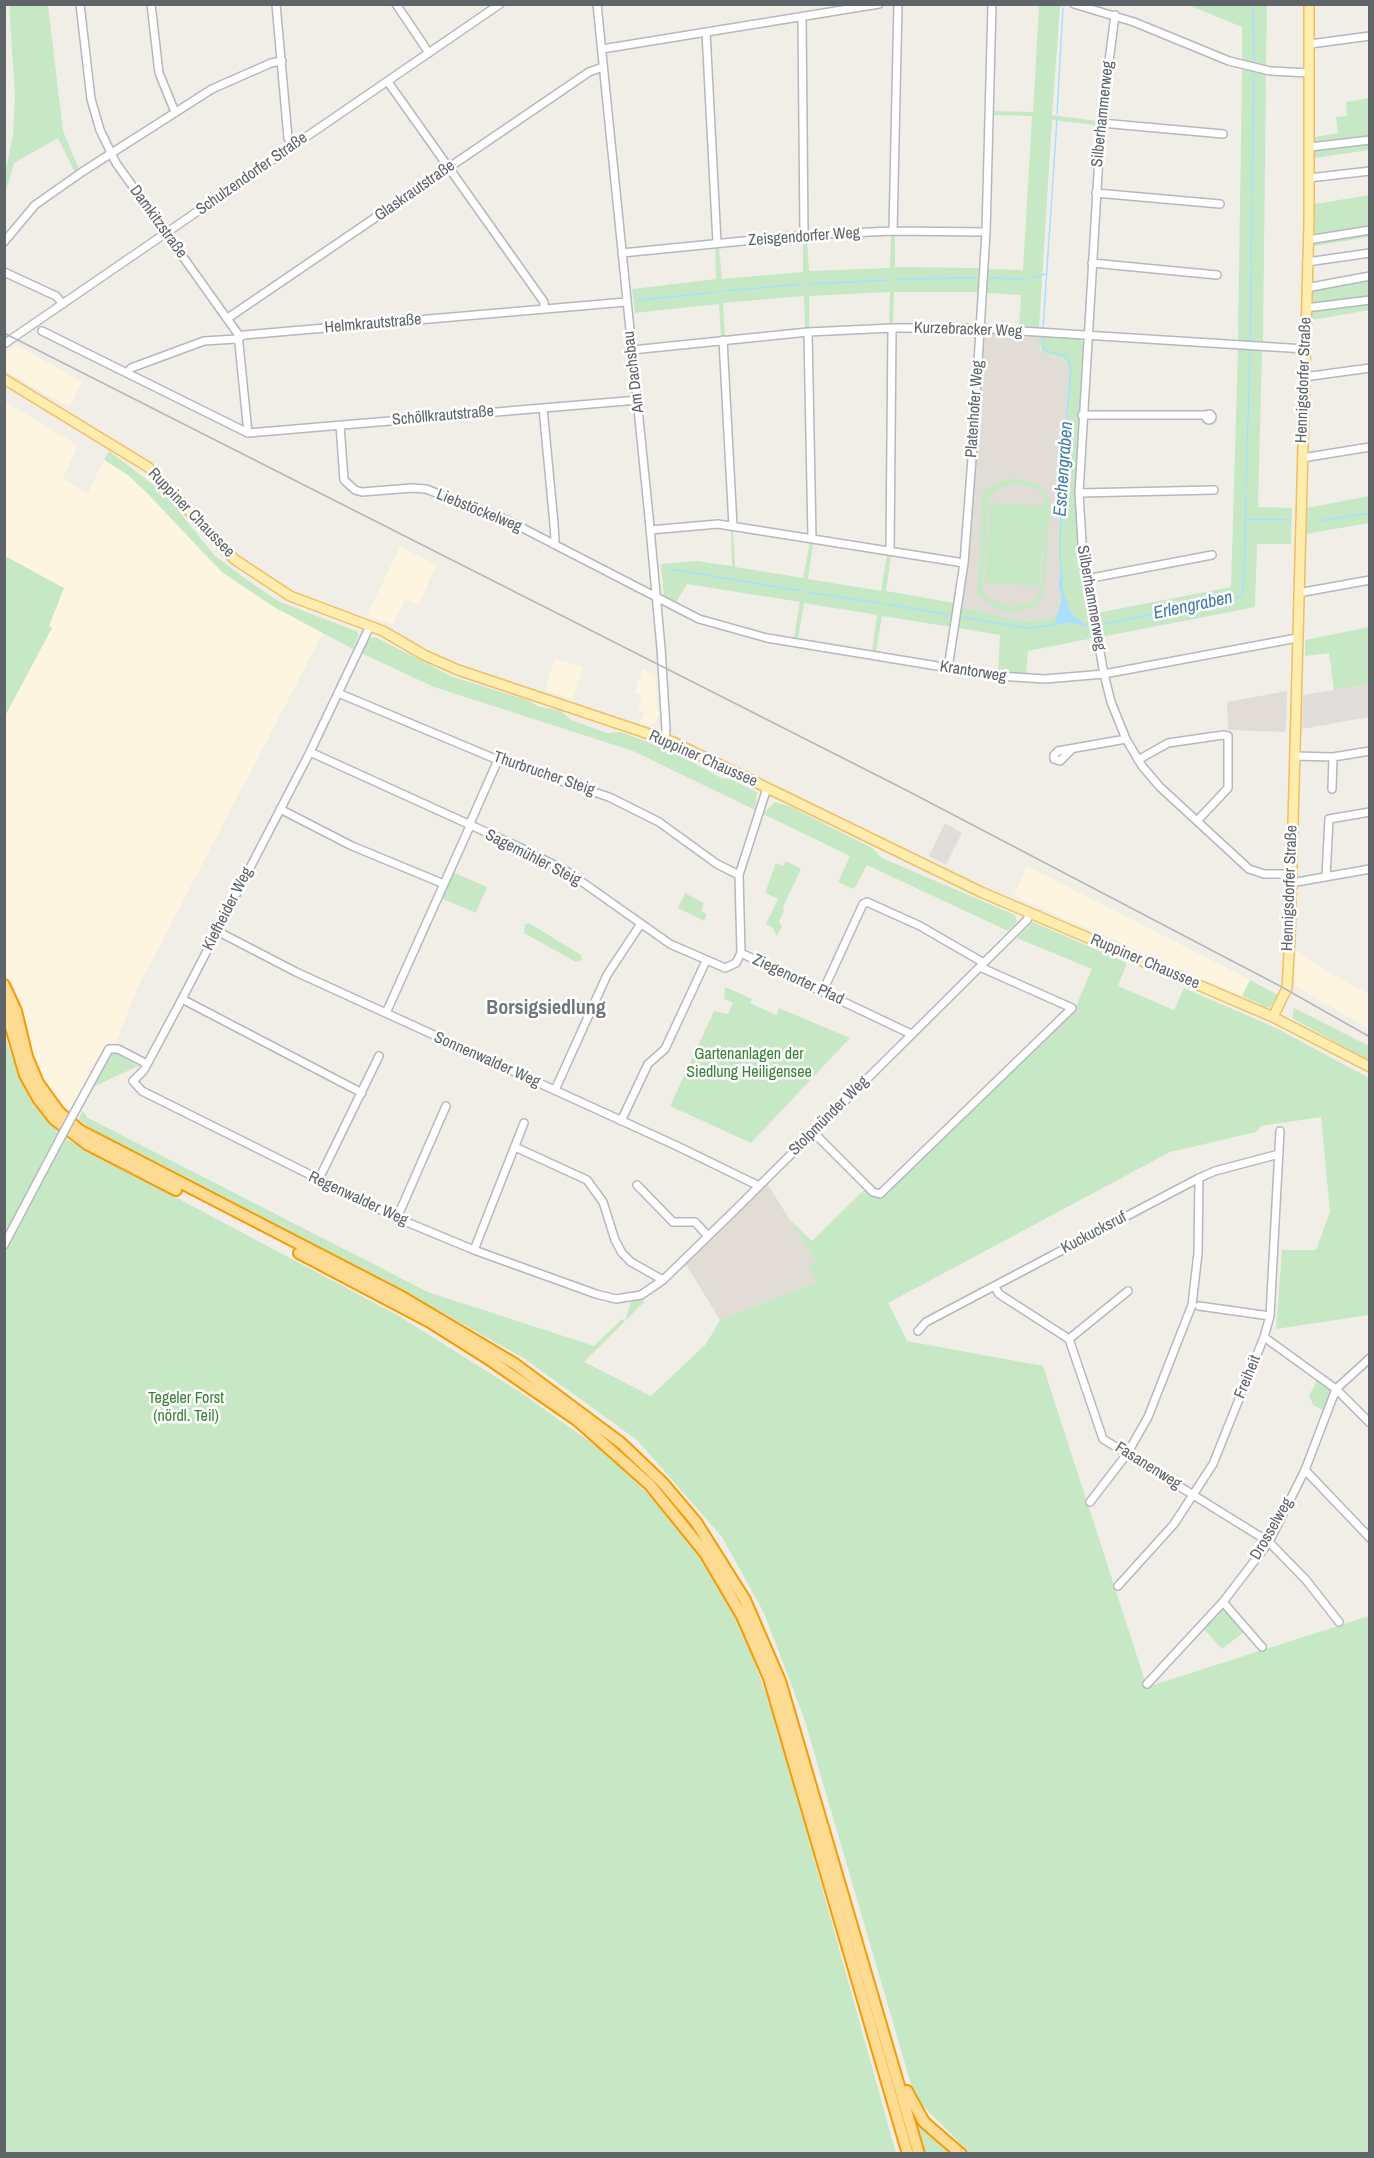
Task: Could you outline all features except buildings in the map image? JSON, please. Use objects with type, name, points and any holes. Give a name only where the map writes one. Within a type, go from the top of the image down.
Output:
[{"type":"highway","points":[[4,985],[16,1011],[27,1057],[38,1083],[59,1112],[79,1130],[402,1297],[474,1338],[590,1418],[640,1461],[684,1508],[733,1577],[773,1662],[919,2154]]},
{"type":"highway","points":[[4,1003],[28,1082],[46,1110],[66,1130],[112,1157],[391,1300],[487,1358],[607,1444],[650,1485],[682,1522],[729,1590],[768,1678],[908,2154]]},
{"type":"highway","points":[[885,2036],[895,2053],[916,2112],[934,2132],[961,2154]]},
{"type":"highway","points":[[903,2154],[904,2141]]},
{"type":"main road","name":"Hennigsdorfer Straße","points":[[1273,1017],[1287,988],[1291,878],[1310,147],[1309,4]]},
{"type":"main road","name":"Ruppiner Chaussee","points":[[4,380],[148,467],[229,554],[255,574],[305,603],[370,626],[458,670],[664,739],[1030,913],[1273,1017],[1370,1067]]},
{"type":"street","name":"Damkitzstraße","points":[[81,4],[92,100],[100,130],[111,154],[228,318],[239,337],[248,433]]},
{"type":"street","points":[[151,4],[159,73],[176,112]]},
{"type":"street","points":[[276,4],[288,138],[293,146]]},
{"type":"street","points":[[396,4],[429,53]]},
{"type":"street","name":"Schulzendorfer Straße","points":[[4,344],[500,4]]},
{"type":"street","name":"Am Dachsbau","points":[[597,4],[650,530],[666,729],[664,739]]},
{"type":"street","points":[[602,49],[879,4]]},
{"type":"street","points":[[893,231],[898,4]]},
{"type":"street","name":"Platenhofer Weg","points":[[948,668],[964,563],[980,329],[986,232],[992,4]]},
{"type":"street","points":[[1074,4],[1115,15],[1229,61],[1270,71],[1309,73]]},
{"type":"street","name":"Silberhammerweg","points":[[1115,15],[1101,123],[1079,493],[1086,579],[1111,702],[1126,739],[1138,760],[1160,787],[1249,869],[1291,878],[1326,877],[1370,869]]},
{"type":"street","points":[[802,16],[804,235]]},
{"type":"street","points":[[706,32],[717,243]]},
{"type":"street","points":[[1310,44],[1370,36]]},
{"type":"street","points":[[4,242],[35,205],[111,154],[212,89],[272,63],[282,61]]},
{"type":"street","name":"Glaskrautstraße","points":[[228,318],[589,72],[603,67]]},
{"type":"street","points":[[388,82],[544,302],[544,309]]},
{"type":"street","points":[[1101,123],[1223,134]]},
{"type":"street","points":[[1310,147],[1370,140]]},
{"type":"street","points":[[1309,178],[1370,171]]},
{"type":"street","points":[[1096,193],[1220,204]]},
{"type":"street","points":[[1308,240],[1370,230]]},
{"type":"street","name":"Zeisgendorfer Weg","points":[[622,253],[804,235],[893,231],[986,232]]},
{"type":"street","points":[[1307,262],[1370,253]]},
{"type":"street","points":[[1092,263],[1217,275]]},
{"type":"street","points":[[4,272],[56,296],[63,304]]},
{"type":"street","points":[[1306,288],[1370,276]]},
{"type":"street","points":[[1306,308],[1370,300]]},
{"type":"street","name":"Helmkrautstraße","points":[[128,372],[131,368],[204,341],[626,302]]},
{"type":"street","points":[[890,551],[892,328]]},
{"type":"street","name":"Kurzebracker Weg","points":[[632,350],[808,332],[892,328],[980,329],[1305,349]]},
{"type":"street","points":[[42,331],[248,433]]},
{"type":"street","points":[[808,332],[812,538]]},
{"type":"street","points":[[723,340],[733,526]]},
{"type":"street","points":[[1304,377],[1370,368]]},
{"type":"street","name":"Schöllkrautstraße","points":[[248,433],[638,400]]},
{"type":"street","points":[[543,408],[554,524],[553,544]]},
{"type":"street","points":[[1082,415],[1205,417]]},
{"type":"street","name":"Liebstöckelweg","points":[[340,425],[344,480],[355,490],[362,492],[426,489],[507,520],[656,599]]},
{"type":"street","points":[[1302,458],[1370,447]]},
{"type":"street","points":[[1079,493],[1214,490]]},
{"type":"street","points":[[650,530],[718,524],[964,563]]},
{"type":"street","points":[[1086,579],[1212,555]]},
{"type":"street","points":[[1298,592],[1370,580]]},
{"type":"street","name":"Krantorweg","points":[[656,599],[718,627],[767,639],[1030,679],[1104,674],[1297,638]]},
{"type":"street","name":"Kiefheider Weg","points":[[147,1064],[310,752],[370,626]]},
{"type":"street","name":"Thurbrucher Steig","points":[[338,693],[498,759],[591,789],[642,812],[717,864],[739,875]]},
{"type":"street","points":[[1138,760],[1168,743],[1227,736],[1228,788],[1197,821]]},
{"type":"street","points":[[1072,749],[1126,739]]},
{"type":"street","points":[[1294,756],[1333,757],[1370,751]]},
{"type":"street","name":"Sagemühler Steig","points":[[310,752],[471,824],[568,872],[670,944],[706,962],[727,968],[736,963],[741,953]]},
{"type":"street","points":[[1332,789],[1333,757]]},
{"type":"street","points":[[386,1013],[498,759]]},
{"type":"street","name":"Ziegenorter Pfad","points":[[767,788],[739,875],[741,953],[911,1034]]},
{"type":"street","points":[[280,809],[352,846],[444,884]]},
{"type":"street","points":[[1326,877],[1329,819],[1370,812]]},
{"type":"street","points":[[813,1132],[873,1192],[880,1194],[1072,1008],[982,965],[920,926],[867,902],[863,904],[823,991]]},
{"type":"street","name":"Stolpmünder Weg","points":[[616,1299],[641,1295],[663,1280],[1027,920],[1030,913]]},
{"type":"street","points":[[555,1090],[607,975],[640,924]]},
{"type":"street","name":"Sonnenwalder Weg","points":[[217,931],[296,972],[759,1186]]},
{"type":"street","points":[[621,1121],[648,1064],[665,1049],[706,962]]},
{"type":"street","points":[[182,999],[362,1093]]},
{"type":"street","points":[[4,1245],[109,1049],[118,1049],[147,1064]]},
{"type":"street","points":[[318,1180],[379,1056]]},
{"type":"street","name":"Regenwalder Weg","points":[[147,1064],[139,1078],[133,1081],[142,1091],[318,1180],[397,1218],[474,1250],[550,1280],[616,1299]]},
{"type":"street","points":[[397,1218],[446,1106]]},
{"type":"street","points":[[474,1250],[524,1123]]},
{"type":"street","name":"Freiheit","points":[[1118,1586],[1151,1552],[1214,1464],[1264,1337],[1270,1316],[1280,1131]]},
{"type":"street","points":[[515,1147],[587,1180],[603,1202],[615,1240],[622,1253],[631,1262],[663,1280]]},
{"type":"street","name":"Kuckucksruf","points":[[918,1331],[926,1322],[1199,1178],[1215,1171],[1279,1154]]},
{"type":"street","points":[[1090,1502],[1127,1454],[1162,1388],[1192,1305],[1198,1253],[1201,1186],[1199,1178]]},
{"type":"street","points":[[637,1185],[673,1222],[696,1222],[708,1236]]},
{"type":"street","points":[[995,1287],[999,1294],[1069,1339],[1128,1291]]},
{"type":"street","points":[[1199,1306],[1270,1316]]},
{"type":"street","points":[[1264,1337],[1336,1389],[1370,1423]]},
{"type":"street","name":"Fasanenweg","points":[[1069,1339],[1103,1438],[1269,1542],[1306,1580],[1339,1622]]},
{"type":"street","name":"Drosselweg","points":[[1147,1684],[1223,1602],[1269,1542],[1305,1470],[1336,1389],[1370,1358]]},
{"type":"street","points":[[1305,1470],[1370,1538]]},
{"type":"street","points":[[1223,1602],[1262,1647]]},
{"type":"shaded area","points":[[986,333],[1039,336],[1041,350],[1051,356],[1063,358],[1069,367],[1058,543],[1061,569],[1058,584],[1062,598],[1055,617],[1025,621],[962,607],[970,550],[983,336]]},
{"type":"shaded area","points":[[17,345],[82,382],[69,407],[5,371],[5,353]]},
{"type":"shaded area","points":[[4,401],[77,445],[63,479],[88,493],[104,460],[128,475],[209,560],[232,580],[274,607],[324,631],[138,987],[115,1044],[108,1042],[69,1114],[44,1079],[33,1050],[19,996],[5,973]]},
{"type":"shaded area","points":[[400,547],[437,565],[418,605],[405,599],[393,624],[367,615]]},
{"type":"shaded area","points":[[555,659],[583,667],[573,699],[545,690]]},
{"type":"shaded area","points":[[643,669],[655,675],[658,714],[656,722],[648,726],[639,723],[645,712],[638,709],[642,695],[635,693]]},
{"type":"shaded area","points":[[1369,684],[1369,717],[1302,729],[1303,695]]},
{"type":"shaded area","points":[[1287,691],[1284,732],[1228,730],[1227,702]]},
{"type":"shaded area","points":[[945,823],[962,833],[946,865],[929,856]]},
{"type":"shaded area","points":[[1027,866],[1250,980],[1242,996],[1014,896]]},
{"type":"shaded area","points":[[1296,951],[1369,994],[1369,1029],[1294,985]]},
{"type":"shaded area","points":[[767,1183],[816,1262],[817,1282],[720,1320],[685,1263]]},
{"type":"green space","points":[[9,5],[48,5],[63,131],[79,169],[75,173],[58,138],[14,163],[5,194],[5,173],[13,135],[15,97]]},
{"type":"green space","points":[[1039,5],[1060,6],[1052,115],[1097,121],[1096,125],[1052,120],[1039,328],[1019,328],[1021,295],[986,293],[987,269],[1023,270],[1032,116],[993,115],[993,111],[1033,112]]},
{"type":"green space","points":[[1188,5],[1267,5],[1266,66],[1242,61],[1242,27]]},
{"type":"green space","points":[[1242,69],[1266,74],[1263,343],[1238,341]]},
{"type":"green space","points":[[1369,98],[1369,150],[1315,158],[1315,137],[1338,133],[1336,117],[1347,116],[1346,102]]},
{"type":"green space","points":[[1369,195],[1369,237],[1314,246],[1315,204]]},
{"type":"green space","points":[[891,235],[895,235],[895,267],[979,268],[978,292],[894,292],[893,324],[889,324],[890,292],[809,296],[809,328],[805,328],[804,296],[723,303],[725,335],[721,336],[719,304],[635,313],[632,289],[716,279],[715,247],[719,247],[722,279],[803,272],[803,240],[807,240],[809,271],[890,268]]},
{"type":"green space","points":[[1369,277],[1369,310],[1312,320],[1313,287]]},
{"type":"green space","points":[[1039,336],[1080,339],[1083,343],[1075,502],[1079,560],[1094,638],[1028,651],[1026,674],[998,672],[1000,635],[958,628],[962,607],[1025,621],[1055,617],[1061,601],[1058,543],[1069,367],[1063,358],[1042,353],[1041,345],[1038,345]]},
{"type":"green space","points":[[1238,349],[1262,350],[1258,507],[1292,508],[1291,544],[1257,544],[1255,607],[1101,637],[1097,613],[1231,587]]},
{"type":"green space","points":[[109,451],[164,493],[215,556],[253,584],[280,602],[356,631],[359,634],[353,649],[274,607],[222,572],[128,475],[104,460]]},
{"type":"green space","points":[[1014,478],[1039,485],[1047,494],[1050,505],[1044,594],[1036,606],[1014,612],[997,609],[977,594],[983,489],[989,489],[998,482]],"holes":[[[1018,484],[1039,490],[1045,499],[1046,506],[990,503],[985,583],[1040,586],[1045,510],[1042,585],[1034,601],[1011,607],[991,600],[985,594],[983,583],[989,497],[1000,487]]]},
{"type":"green space","points":[[1369,496],[1369,523],[1306,534],[1307,508]]},
{"type":"green space","points":[[731,529],[733,530],[735,567],[803,578],[810,542],[813,543],[808,579],[881,591],[887,555],[891,555],[886,591],[955,603],[951,627],[882,616],[876,652],[872,651],[877,615],[804,603],[798,639],[794,638],[800,602],[687,584],[675,604],[664,598],[661,564],[696,561],[732,566]]},
{"type":"green space","points":[[5,556],[64,588],[49,626],[52,628],[5,716]]},
{"type":"green space","points":[[1369,627],[1369,684],[1334,690],[1329,653],[1305,656],[1305,640]]},
{"type":"green space","points":[[375,637],[453,677],[530,701],[537,706],[561,711],[571,720],[607,733],[621,732],[674,752],[721,778],[730,779],[757,792],[755,810],[633,751],[434,687],[361,653],[369,638]]},
{"type":"green space","points":[[775,802],[791,807],[872,848],[882,858],[1015,915],[1017,922],[1008,931],[867,865],[854,889],[838,882],[850,856],[763,814]]},
{"type":"green space","points":[[786,861],[801,869],[783,907],[784,911],[779,922],[782,927],[777,936],[773,928],[766,924],[778,899],[765,893],[776,863],[783,866]]},
{"type":"green space","points":[[450,871],[487,887],[476,913],[438,897]]},
{"type":"green space","points":[[685,893],[704,903],[701,911],[707,914],[704,921],[678,908]]},
{"type":"green space","points":[[1033,922],[1127,963],[1118,986],[1174,1010],[1184,988],[1276,1028],[1369,1078],[1369,1315],[1276,1329],[1282,1250],[1316,1250],[1330,1212],[1321,1117],[1261,1126],[1256,1132],[1170,1152],[888,1303],[907,1341],[1043,1366],[1147,1687],[1369,1616],[1369,2153],[970,2153],[915,2098],[804,1718],[764,1613],[722,1537],[637,1440],[525,1359],[384,1280],[116,1144],[78,1120],[83,1111],[88,1118],[428,1292],[594,1346],[622,1319],[625,1321],[584,1362],[651,1396],[706,1344],[720,1320],[817,1282],[808,1267],[816,1262],[789,1219],[812,1241],[864,1190],[880,1194],[1076,1006],[1092,969],[1017,938]]},
{"type":"green space","points":[[529,923],[581,955],[582,960],[576,962],[524,933],[525,924]]},
{"type":"green space","points":[[1250,980],[1278,995],[1271,1006],[1268,1008],[1242,996]]},
{"type":"green space","name":"Gartenanlagen der Siedlung Heiligensee","points":[[725,987],[752,999],[750,1003],[776,1015],[779,1008],[850,1038],[751,1143],[670,1106],[714,1011],[728,1014],[733,1003],[724,999]]},
{"type":"green space","points":[[1294,1008],[1369,1046],[1369,1061],[1292,1018]]},
{"type":"green space","name":"Tegeler Forst (nördl. Teil)","points":[[4,1033],[20,1079],[34,1106],[68,1140],[399,1316],[520,1392],[606,1453],[659,1505],[702,1559],[743,1629],[776,1722],[896,2153],[5,2153]]},
{"type":"green space","points":[[112,1054],[117,1054],[138,1066],[93,1087]]},
{"type":"green space","points":[[642,1298],[644,1302],[625,1321],[631,1302]]},
{"type":"green space","points":[[1318,1379],[1332,1389],[1325,1411],[1313,1405],[1309,1395]]},
{"type":"green space","points":[[1221,1604],[1243,1633],[1222,1649],[1201,1626]]},
{"type":"green space","points":[[915,2116],[924,2128],[954,2153],[926,2153]]},
{"type":"water","points":[[1059,559],[1063,568],[1062,588],[1071,614],[1089,627],[1070,622],[1054,626],[1062,598],[1058,584],[1061,571]]},
{"type":"waterway","name":"Erlengraben","points":[[1253,4],[1254,63]]},
{"type":"waterway","name":"Eschengraben","points":[[1057,113],[1063,8]]},
{"type":"waterway","name":"Erlengraben","points":[[1252,197],[1254,72]]},
{"type":"waterway","name":"Eschengraben","points":[[1043,329],[1057,119]]},
{"type":"waterway","name":"Erlengraben","points":[[1251,268],[1252,202]]},
{"type":"waterway","name":"Erlengraben","points":[[1250,342],[1251,272]]},
{"type":"waterway","points":[[1032,278],[1045,274]]},
{"type":"waterway","points":[[896,279],[976,278]]},
{"type":"waterway","points":[[989,278],[1026,279]]},
{"type":"waterway","points":[[810,284],[889,280]]},
{"type":"waterway","points":[[723,291],[803,284]]},
{"type":"waterway","points":[[639,300],[717,292]]},
{"type":"waterway","name":"Eschengraben","points":[[1042,339],[1044,350],[1067,357],[1071,369],[1061,472],[1060,560]]},
{"type":"waterway","name":"Erlengraben","points":[[1246,488],[1250,350]]},
{"type":"waterway","name":"Erlengraben","points":[[1245,548],[1246,493]]},
{"type":"waterway","points":[[1318,521],[1370,513]]},
{"type":"waterway","points":[[1246,519],[1291,520]]},
{"type":"waterway","name":"Erlengraben","points":[[1100,625],[1240,597],[1243,591],[1245,551]]},
{"type":"waterway","points":[[670,569],[801,591]]},
{"type":"waterway","points":[[807,592],[879,603]]},
{"type":"waterway","points":[[884,604],[951,615]]},
{"type":"waterway","points":[[962,617],[1027,628],[1053,625]]},
{"type":"tram line","points":[[4,333],[904,789],[1280,986],[1370,1037]]},
{"type":"district","name":"Borsigsiedlung","points":[[546,1009]]}]
